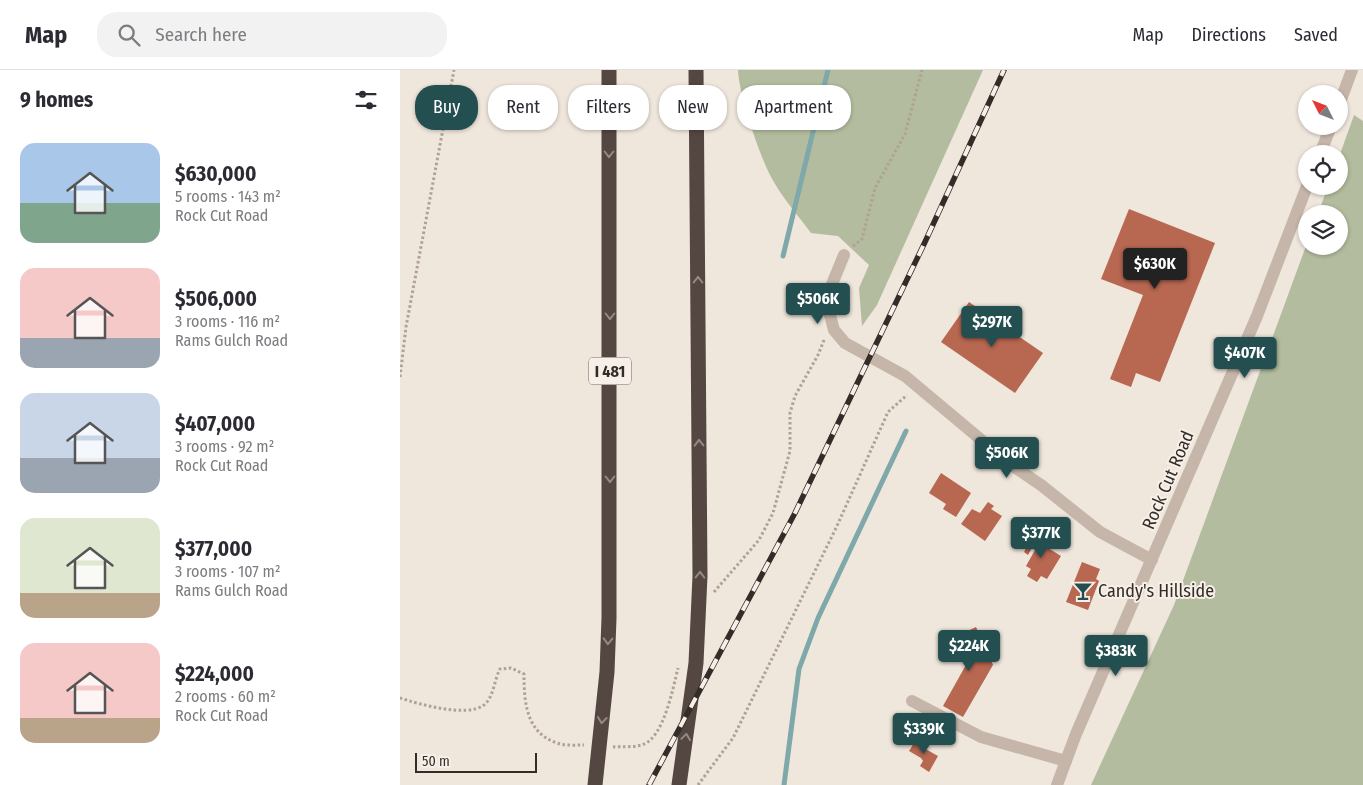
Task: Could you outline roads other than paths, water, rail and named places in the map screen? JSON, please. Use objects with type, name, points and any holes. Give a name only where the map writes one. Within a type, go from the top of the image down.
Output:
[{"type":"highway","name":"I 481","points":[[595,785],[607,672],[611,280],[610,70]]},
{"type":"highway","points":[[679,785],[696,663],[701,492],[696,70]]},
{"type":"street","points":[[1346,85],[1352,70]]},
{"type":"street","name":"Rock Cut Road","points":[[1057,785],[1257,316],[1304,195]]},
{"type":"street","points":[[844,254],[830,289],[830,315],[834,330],[845,343],[905,376],[1010,464],[1041,485],[1100,532],[1152,560]]},
{"type":"street","points":[[912,701],[981,737],[1066,761]]},
{"type":"waterway","points":[[783,256],[828,70]]},
{"type":"waterway","points":[[784,785],[799,669],[818,618],[906,431]]},
{"type":"railway","points":[[649,785],[795,513],[925,242],[1004,70]]},
{"type":"place","name":"Candy's Hillside","points":[[1083,591]]}]
